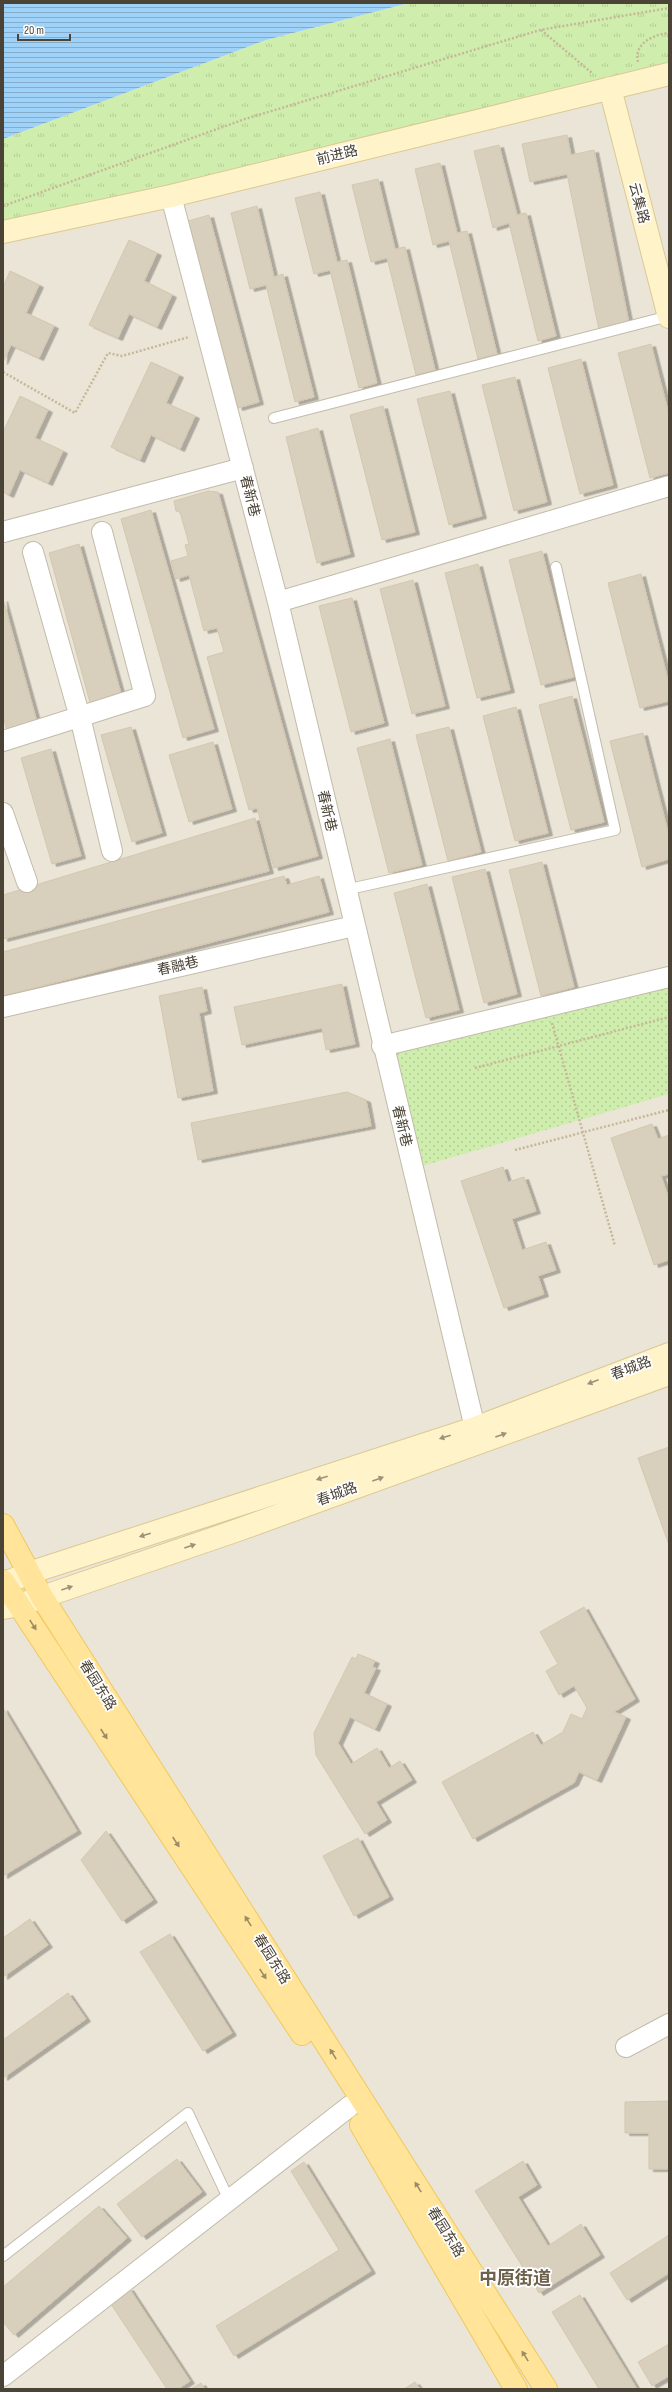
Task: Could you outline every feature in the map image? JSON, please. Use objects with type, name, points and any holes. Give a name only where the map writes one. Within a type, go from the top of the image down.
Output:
[{"type":"main road","name":"春园东路","points":[[3,1525],[42,1597],[546,2389]]},
{"type":"main road","name":"春园东路","points":[[3,1583],[11,1606],[350,2106],[516,2389]]},
{"type":"street","name":"前进路","points":[[3,232],[171,196],[669,74]]},
{"type":"street","name":"云集路","points":[[610,88],[669,316]]},
{"type":"street","name":"春新巷","points":[[171,196],[278,602],[382,1046],[475,1428]]},
{"type":"street","points":[[3,532],[243,468]]},
{"type":"street","points":[[278,602],[669,486]]},
{"type":"street","points":[[3,741],[145,696],[102,532]]},
{"type":"street","points":[[33,552],[79,717],[112,851]]},
{"type":"street","points":[[3,813],[26,882]]},
{"type":"street","name":"春融巷","points":[[3,1007],[354,926]]},
{"type":"street","points":[[382,1046],[669,977]]},
{"type":"street","name":"春城路","points":[[3,1583],[29,1573],[475,1428],[669,1354]]},
{"type":"street","name":"春城路","points":[[11,1606],[42,1597],[238,1530],[669,1374]]},
{"type":"street","points":[[626,2047],[669,2024]]},
{"type":"street","points":[[3,2376],[350,2106]]},
{"type":"lane","points":[[274,418],[669,316]]},
{"type":"lane","points":[[345,890],[615,830],[556,567]]},
{"type":"lane","points":[[3,2256],[188,2113],[229,2200]]},
{"type":"path","points":[[3,206],[245,119],[540,30],[669,8]]},
{"type":"path","points":[[540,30],[610,88]]},
{"type":"path","points":[[643,80],[637,60],[639,49],[647,39],[658,33],[669,33]]},
{"type":"path","points":[[3,372],[75,413],[108,352],[122,356],[207,333]]},
{"type":"path","points":[[548,1006],[615,1246]]},
{"type":"path","points":[[475,1068],[669,1018]]},
{"type":"path","points":[[515,1150],[669,1110]]},
{"type":"shaded area","points":[[409,3],[669,3],[669,2389],[3,2389],[3,139]]},
{"type":"green space","points":[[409,3],[669,3],[669,74],[3,232],[3,139],[266,40]]},
{"type":"green space","points":[[669,977],[669,1094],[412,1169],[382,1046]]},
{"type":"water","points":[[3,3],[409,3],[266,40],[3,139]]},
{"type":"building","points":[[567,135],[571,155],[594,150],[629,323],[599,330],[567,174],[530,182],[522,144]]},
{"type":"building","points":[[499,145],[517,215],[526,213],[556,336],[538,341],[509,223],[493,228],[474,151]]},
{"type":"building","points":[[440,163],[457,233],[467,231],[497,354],[478,359],[449,241],[433,245],[415,169]]},
{"type":"building","points":[[378,179],[395,249],[405,247],[435,370],[416,375],[387,258],[371,262],[352,185]]},
{"type":"building","points":[[320,192],[337,262],[347,260],[377,383],[359,388],[330,270],[314,274],[295,198]]},
{"type":"building","points":[[257,206],[274,277],[283,274],[314,397],[295,402],[266,285],[250,289],[231,213]]},
{"type":"building","points":[[209,215],[259,402],[238,408],[188,221]]},
{"type":"building","points":[[129,240],[157,253],[144,281],[172,295],[157,327],[129,314],[118,338],[89,325]]},
{"type":"building","points":[[10,271],[39,285],[26,313],[54,326],[39,358],[11,345],[3,362],[3,287]]},
{"type":"building","points":[[651,344],[669,415],[669,473],[650,478],[618,353]]},
{"type":"building","points":[[581,359],[613,485],[580,494],[548,368]]},
{"type":"building","points":[[151,362],[179,375],[166,403],[195,416],[180,449],[151,435],[140,460],[111,447]]},
{"type":"building","points":[[515,377],[547,502],[514,511],[482,385]]},
{"type":"building","points":[[450,391],[482,516],[449,525],[417,399]]},
{"type":"building","points":[[20,396],[48,410],[35,438],[63,451],[48,483],[20,470],[9,495],[3,492],[3,432]]},
{"type":"building","points":[[383,406],[415,532],[382,540],[350,415]]},
{"type":"building","points":[[318,428],[350,554],[317,563],[286,437]]},
{"type":"building","points":[[208,491],[218,492],[318,856],[274,868],[257,808],[249,810],[207,657],[224,652],[217,628],[204,631],[189,575],[176,579],[171,561],[188,556],[185,545],[189,544],[180,512],[176,511],[174,501]]},
{"type":"building","points":[[151,510],[214,729],[183,738],[121,519]]},
{"type":"building","points":[[79,544],[122,697],[91,706],[49,553]]},
{"type":"building","points":[[542,551],[574,677],[541,685],[509,560]]},
{"type":"building","points":[[478,564],[510,690],[477,698],[445,573]]},
{"type":"building","points":[[641,574],[669,684],[669,701],[640,708],[608,583]]},
{"type":"building","points":[[413,580],[445,706],[412,714],[380,589]]},
{"type":"building","points":[[352,598],[384,723],[351,732],[319,606]]},
{"type":"building","points":[[3,599],[37,722],[7,731],[3,716]]},
{"type":"building","points":[[572,696],[604,822],[571,830],[539,705]]},
{"type":"building","points":[[516,707],[548,833],[515,841],[483,716]]},
{"type":"building","points":[[131,727],[162,833],[132,842],[101,735]]},
{"type":"building","points":[[449,727],[481,852],[448,861],[416,735]]},
{"type":"building","points":[[643,733],[669,836],[669,859],[642,867],[610,741]]},
{"type":"building","points":[[390,739],[422,865],[389,873],[357,748]]},
{"type":"building","points":[[213,742],[232,809],[189,822],[169,755]]},
{"type":"building","points":[[51,749],[81,856],[52,864],[21,758]]},
{"type":"building","points":[[255,818],[269,871],[3,939],[3,895]]},
{"type":"building","points":[[542,862],[574,987],[541,996],[509,870]]},
{"type":"building","points":[[485,869],[517,994],[484,1003],[452,877]]},
{"type":"building","points":[[284,876],[287,885],[319,876],[329,912],[3,996],[3,952]]},
{"type":"building","points":[[427,884],[459,1010],[426,1018],[394,893]]},
{"type":"building","points":[[342,984],[355,1044],[326,1050],[322,1028],[242,1045],[234,1007]]},
{"type":"building","points":[[202,987],[207,1011],[199,1013],[213,1091],[178,1098],[159,996]]},
{"type":"building","points":[[347,1092],[366,1100],[371,1126],[198,1160],[191,1123]]},
{"type":"building","points":[[652,1124],[658,1139],[669,1135],[669,1174],[661,1176],[669,1199],[669,1260],[654,1265],[611,1138]]},
{"type":"building","points":[[503,1167],[508,1182],[524,1177],[536,1211],[512,1219],[522,1250],[546,1242],[556,1270],[538,1276],[544,1294],[504,1308],[461,1181]]},
{"type":"building","points":[[669,1447],[669,1545],[638,1458]]},
{"type":"building","points":[[584,1607],[635,1699],[614,1712],[626,1717],[597,1780],[579,1772],[574,1783],[473,1839],[442,1782],[533,1732],[541,1745],[563,1732],[571,1714],[582,1719],[587,1708],[574,1686],[559,1695],[546,1671],[558,1664],[540,1632]]},
{"type":"building","points":[[358,1654],[375,1661],[372,1667],[376,1668],[364,1693],[387,1704],[375,1729],[350,1717],[338,1743],[351,1764],[377,1748],[389,1768],[400,1761],[412,1780],[376,1802],[387,1820],[365,1834],[316,1755],[314,1733],[352,1657],[356,1659]]},
{"type":"building","points":[[3,1708],[77,1831],[3,1876]]},
{"type":"building","points":[[106,1831],[153,1900],[122,1921],[81,1860]]},
{"type":"building","points":[[358,1838],[389,1897],[354,1916],[323,1856]]},
{"type":"building","points":[[30,1919],[48,1945],[3,1977],[3,1938]]},
{"type":"building","points":[[170,1934],[232,2033],[203,2051],[140,1952]]},
{"type":"building","points":[[68,1993],[86,2019],[3,2078],[3,2040]]},
{"type":"building","points":[[669,2101],[669,2169],[649,2169],[649,2133],[625,2133],[625,2102]]},
{"type":"building","points":[[177,2159],[202,2192],[142,2237],[117,2204]]},
{"type":"building","points":[[523,2161],[537,2185],[518,2197],[548,2246],[581,2224],[600,2255],[539,2293],[475,2191]]},
{"type":"building","points":[[304,2162],[371,2271],[234,2356],[216,2326],[339,2250],[291,2171]]},
{"type":"building","points":[[99,2206],[127,2238],[14,2335],[3,2322],[3,2287]]},
{"type":"building","points":[[669,2235],[669,2273],[627,2300],[610,2273]]},
{"type":"building","points":[[129,2288],[190,2381],[178,2389],[167,2389],[109,2301]]},
{"type":"building","points":[[580,2295],[637,2389],[599,2389],[552,2312]]},
{"type":"building","points":[[669,2344],[669,2376],[652,2386],[638,2362]]},
{"type":"building","points":[[415,2382],[420,2389],[404,2389]]},
{"type":"building","points":[[201,2383],[205,2389],[191,2389]]},
{"type":"district","name":"中原街道","points":[[515,2278]]}]
